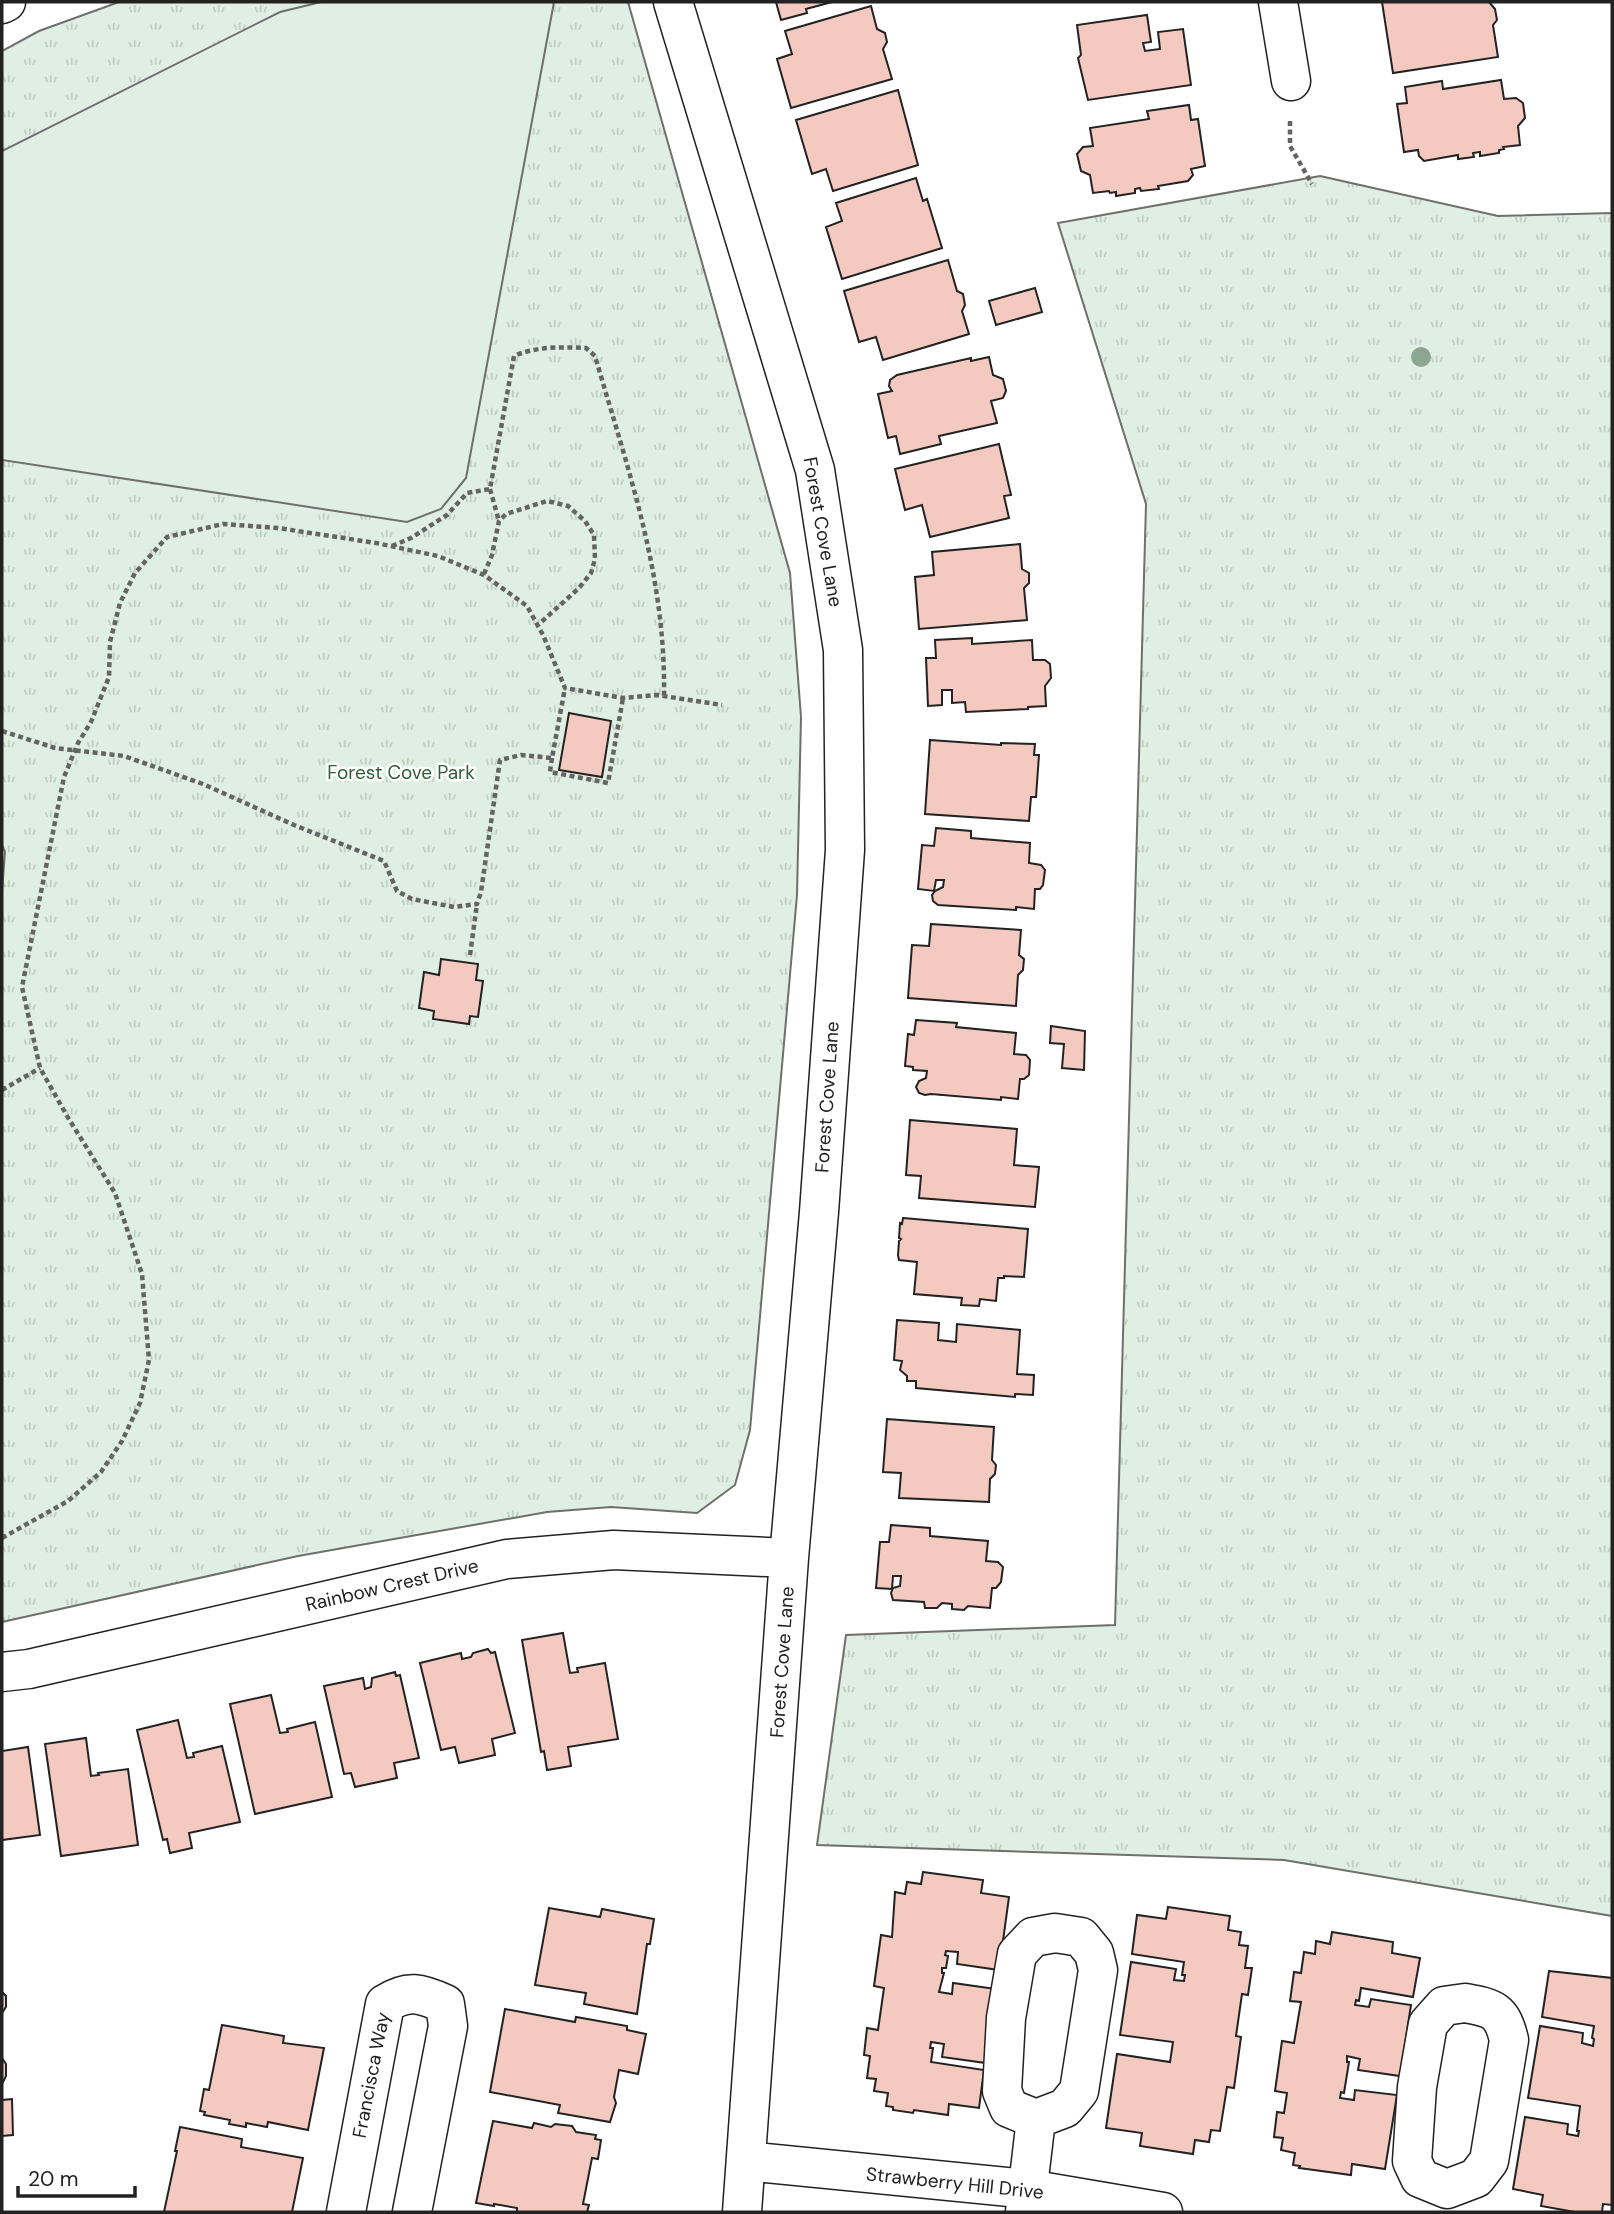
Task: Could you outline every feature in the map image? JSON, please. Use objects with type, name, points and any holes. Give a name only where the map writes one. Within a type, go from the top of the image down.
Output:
[{"type":"street","name":"Forest Cove Lane","points":[[673,2],[815,470],[843,650],[845,850],[819,1212],[789,1558],[742,2212]]},
{"type":"street","points":[[1278,2],[1291,81]]},
{"type":"street","name":"Rainbow Crest Drive","points":[[2,1672],[29,1669],[508,1559],[614,1550],[789,1558]]},
{"type":"street","name":"Francisca Way","points":[[346,2212],[385,2004],[399,1995],[410,1994],[426,1995],[445,2004],[448,2026],[412,2212]]},
{"type":"street","points":[[1027,2201],[1036,2119]]},
{"type":"street","name":"Strawberry Hill Drive","points":[[746,2161],[1027,2201],[1163,2212]]},
{"type":"path","points":[[1291,81],[1290,146],[1312,184]]},
{"type":"path","points":[[484,575],[492,555],[499,521],[489,489],[514,356],[528,350],[562,346],[586,348],[595,356],[649,546],[662,621],[664,696]]},
{"type":"path","points":[[391,546],[411,538],[447,515],[467,493],[489,489]]},
{"type":"path","points":[[499,521],[506,514],[547,501],[568,506],[585,521],[594,535],[595,559],[591,573],[579,589],[538,625]]},
{"type":"path","points":[[2,1538],[68,1501],[101,1472],[122,1441],[140,1403],[149,1360],[142,1273],[116,1193],[40,1068],[22,987],[64,777],[109,677],[110,642],[120,603],[135,573],[167,537],[223,524],[278,528],[438,556],[484,575],[527,606],[538,625],[565,688],[550,772],[608,783],[623,698]]},
{"type":"path","points":[[565,688],[623,698],[664,696],[722,705]]},
{"type":"path","points":[[2,732],[55,748],[124,756],[192,780],[384,861],[397,891],[411,899],[454,907],[477,904]]},
{"type":"path","points":[[470,955],[500,760],[521,755],[552,758]]},
{"type":"path","points":[[2,1090],[40,1068]]},
{"type":"green space","name":"Forest Cove Park","points":[[119,2],[628,2],[790,573],[801,717],[797,895],[750,1430],[735,1485],[697,1513],[611,1507],[547,1512],[298,1556],[2,1622],[2,891],[5,852],[2,845],[2,51],[39,31]]},
{"type":"green space","points":[[321,2],[554,2],[466,478],[441,509],[407,522],[2,460],[2,151],[280,12]]},
{"type":"green space","points":[[1320,176],[1498,216],[1612,213],[1612,1916],[1284,1860],[817,1845],[846,1635],[1115,1625],[1146,504],[1058,223]]},
{"type":"building","points":[[776,2],[832,2],[781,20]]},
{"type":"building","points":[[1382,2],[1489,2],[1495,9],[1497,20],[1493,25],[1498,57],[1393,73]]},
{"type":"building","points":[[871,6],[877,29],[885,33],[887,42],[883,49],[892,79],[791,108],[777,59],[792,54],[785,31]]},
{"type":"building","points":[[1147,15],[1151,42],[1143,43],[1145,51],[1160,49],[1158,32],[1183,29],[1191,85],[1088,100],[1078,58],[1081,55],[1077,25]]},
{"type":"building","points":[[1501,80],[1504,99],[1516,98],[1523,103],[1525,118],[1518,126],[1520,145],[1503,147],[1499,153],[1480,156],[1480,152],[1473,153],[1474,157],[1458,159],[1458,155],[1424,161],[1418,150],[1404,152],[1397,104],[1407,103],[1405,87],[1442,81],[1443,89]]},
{"type":"building","points":[[898,90],[918,165],[833,191],[826,169],[812,174],[796,120]]},
{"type":"building","points":[[1189,105],[1191,120],[1198,119],[1205,166],[1191,169],[1193,175],[1188,181],[1158,186],[1159,189],[1141,191],[1140,188],[1135,189],[1135,193],[1116,196],[1116,192],[1109,191],[1093,193],[1090,175],[1081,171],[1077,154],[1083,147],[1093,146],[1090,128],[1149,119],[1147,111]]},
{"type":"building","points":[[916,178],[923,201],[927,199],[942,248],[842,279],[826,227],[842,221],[836,203]]},
{"type":"building","points":[[948,260],[957,291],[963,294],[965,305],[962,311],[969,334],[883,360],[876,337],[859,342],[844,291]]},
{"type":"building","points":[[1035,288],[1042,312],[996,325],[989,301]]},
{"type":"building","points":[[989,357],[993,375],[1003,379],[1006,391],[1003,398],[991,401],[997,423],[939,436],[941,444],[900,454],[896,436],[888,438],[878,394],[892,391],[890,380],[897,375],[971,358],[971,361]]},
{"type":"building","points":[[999,444],[1011,495],[1004,496],[1009,518],[930,537],[922,505],[905,510],[895,469]]},
{"type":"building","points":[[1020,544],[1022,569],[1029,573],[1029,583],[1024,588],[1027,620],[919,629],[915,577],[934,575],[932,552]]},
{"type":"building","points":[[972,638],[972,644],[1032,640],[1033,660],[1045,660],[1050,664],[1051,678],[1045,686],[1046,706],[966,712],[965,702],[952,703],[952,690],[942,690],[942,705],[928,706],[926,658],[936,658],[935,640]]},
{"type":"building","points":[[569,713],[611,721],[602,777],[559,770]]},
{"type":"building","points":[[930,740],[1001,745],[1035,744],[1034,755],[1039,755],[1036,797],[1031,797],[1029,821],[925,814]]},
{"type":"building","points":[[936,828],[971,831],[971,838],[1030,843],[1029,863],[1041,865],[1045,870],[1043,885],[1040,889],[1035,889],[1034,909],[938,905],[933,901],[932,895],[943,887],[944,880],[936,880],[934,891],[918,889],[922,845],[934,846]]},
{"type":"building","points":[[931,924],[1021,930],[1019,955],[1024,959],[1023,970],[1018,975],[1016,1006],[908,998],[912,945],[929,946]]},
{"type":"building","points":[[441,959],[478,964],[476,980],[483,981],[478,1017],[470,1016],[469,1024],[433,1019],[434,1011],[419,1008],[424,972],[439,975]]},
{"type":"building","points":[[916,1020],[957,1023],[956,1027],[1016,1033],[1014,1054],[1026,1055],[1030,1060],[1029,1075],[1020,1079],[1018,1099],[919,1093],[916,1087],[919,1081],[926,1078],[927,1071],[913,1070],[913,1067],[905,1066],[908,1034],[914,1035]]},
{"type":"building","points":[[1051,1026],[1085,1031],[1084,1070],[1062,1068],[1064,1044],[1050,1043]]},
{"type":"building","points":[[910,1120],[1017,1129],[1014,1165],[1039,1167],[1035,1207],[919,1198],[921,1176],[906,1175]]},
{"type":"building","points":[[903,1218],[1028,1229],[1024,1277],[998,1278],[996,1301],[980,1299],[979,1306],[961,1305],[962,1298],[914,1294],[917,1262],[899,1260],[898,1255],[900,1223],[902,1224]]},
{"type":"building","points":[[897,1320],[939,1323],[938,1340],[956,1342],[957,1324],[1020,1330],[1017,1374],[1034,1375],[1033,1395],[1015,1394],[1015,1397],[916,1388],[916,1381],[907,1381],[907,1376],[900,1370],[902,1361],[894,1360]]},
{"type":"building","points":[[887,1419],[994,1427],[992,1460],[996,1465],[995,1474],[990,1479],[989,1502],[899,1498],[901,1473],[883,1472]]},
{"type":"building","points":[[891,1525],[930,1528],[930,1536],[988,1541],[986,1561],[998,1562],[1003,1567],[1001,1582],[996,1588],[992,1588],[990,1608],[968,1606],[964,1610],[952,1609],[952,1604],[942,1603],[937,1608],[925,1608],[924,1602],[893,1600],[891,1593],[893,1588],[900,1586],[901,1576],[893,1576],[892,1589],[876,1588],[880,1542],[889,1542]]},
{"type":"building","points":[[563,1633],[570,1673],[578,1672],[577,1668],[605,1663],[618,1739],[568,1747],[571,1766],[547,1770],[544,1751],[541,1752],[522,1640]]},
{"type":"building","points":[[488,1649],[491,1653],[495,1652],[515,1733],[492,1739],[495,1755],[459,1763],[455,1747],[441,1750],[420,1663],[461,1653],[462,1659]]},
{"type":"building","points":[[395,1672],[396,1676],[400,1675],[419,1758],[394,1763],[397,1778],[355,1787],[351,1773],[344,1774],[324,1686],[363,1678],[365,1689],[371,1687],[372,1678]]},
{"type":"building","points":[[271,1695],[280,1733],[315,1722],[332,1797],[255,1814],[230,1704]]},
{"type":"building","points":[[178,1720],[187,1758],[194,1757],[193,1753],[222,1746],[240,1822],[189,1833],[192,1848],[170,1853],[167,1839],[163,1840],[137,1730]]},
{"type":"building","points":[[86,1738],[91,1776],[128,1769],[138,1845],[61,1856],[45,1744]]},
{"type":"building","points":[[28,1747],[40,1835],[2,1840],[2,1751]]},
{"type":"building","points":[[923,1872],[983,1880],[981,1893],[1009,1897],[999,1970],[957,1964],[958,1952],[946,1951],[946,1968],[942,1968],[944,1973],[939,1992],[952,1994],[953,1983],[996,1989],[986,2063],[942,2057],[944,2044],[931,2042],[931,2062],[984,2070],[979,2108],[949,2104],[948,2115],[914,2110],[913,2113],[893,2110],[893,2107],[886,2106],[888,2093],[874,2091],[876,2079],[867,2078],[870,2056],[864,2055],[867,2028],[878,2030],[884,1988],[874,1986],[881,1935],[892,1937],[895,1892],[905,1894],[907,1882],[921,1884]]},
{"type":"building","points":[[1168,1907],[1230,1916],[1228,1930],[1241,1932],[1239,1945],[1248,1946],[1245,1968],[1252,1968],[1248,1995],[1242,1994],[1236,2036],[1241,2037],[1234,2088],[1227,2087],[1220,2131],[1211,2130],[1209,2142],[1195,2140],[1193,2154],[1140,2146],[1142,2133],[1106,2128],[1117,2054],[1170,2062],[1173,2042],[1120,2035],[1131,1962],[1176,1969],[1174,1980],[1184,1981],[1184,1962],[1132,1954],[1137,1915],[1166,1919]]},
{"type":"building","points":[[549,1908],[600,1917],[602,1909],[654,1919],[650,1944],[647,1944],[637,2014],[584,2004],[586,1993],[535,1985]]},
{"type":"building","points":[[1332,1932],[1393,1942],[1392,1953],[1420,1958],[1413,1997],[1361,1988],[1359,2001],[1356,2000],[1355,2005],[1369,2007],[1371,1999],[1411,2005],[1400,2076],[1358,2070],[1360,2059],[1347,2056],[1349,2062],[1344,2093],[1341,2092],[1340,2098],[1354,2100],[1355,2090],[1397,2095],[1385,2169],[1352,2164],[1351,2175],[1299,2168],[1300,2166],[1293,2165],[1295,2153],[1281,2150],[1283,2138],[1274,2137],[1277,2112],[1284,2113],[1287,2093],[1275,2091],[1282,2041],[1294,2043],[1301,2002],[1290,2001],[1294,1972],[1301,1973],[1304,1952],[1315,1954],[1316,1941],[1330,1944]]},
{"type":"building","points":[[1549,1971],[1612,1978],[1612,2205],[1603,2204],[1602,2212],[1575,2212],[1541,2206],[1543,2195],[1513,2189],[1525,2117],[1568,2124],[1567,2134],[1578,2136],[1579,2131],[1580,2106],[1528,2098],[1540,2026],[1583,2033],[1582,2043],[1593,2046],[1594,2026],[1542,2017]]},
{"type":"building","points":[[2,1992],[6,1996],[6,2007],[2,2013]]},
{"type":"building","points":[[505,2009],[575,2022],[576,2017],[627,2026],[627,2030],[646,2034],[638,2074],[619,2070],[614,2097],[616,2103],[610,2122],[558,2113],[560,2105],[490,2092]]},
{"type":"building","points":[[222,2025],[284,2036],[283,2043],[324,2048],[308,2130],[268,2122],[267,2127],[246,2123],[246,2127],[229,2124],[230,2120],[204,2115],[205,2112],[200,2111],[204,2089],[209,2090]]},
{"type":"building","points":[[2,2058],[6,2064],[6,2076],[2,2084]]},
{"type":"building","points":[[12,2099],[13,2135],[2,2136],[2,2100]]},
{"type":"building","points":[[493,2121],[532,2128],[534,2123],[551,2127],[555,2124],[572,2126],[576,2132],[596,2135],[595,2139],[601,2140],[598,2159],[592,2158],[583,2204],[589,2205],[587,2212],[517,2212],[517,2208],[476,2203]]},
{"type":"building","points":[[180,2127],[242,2139],[241,2147],[303,2158],[292,2212],[164,2212]]}]
